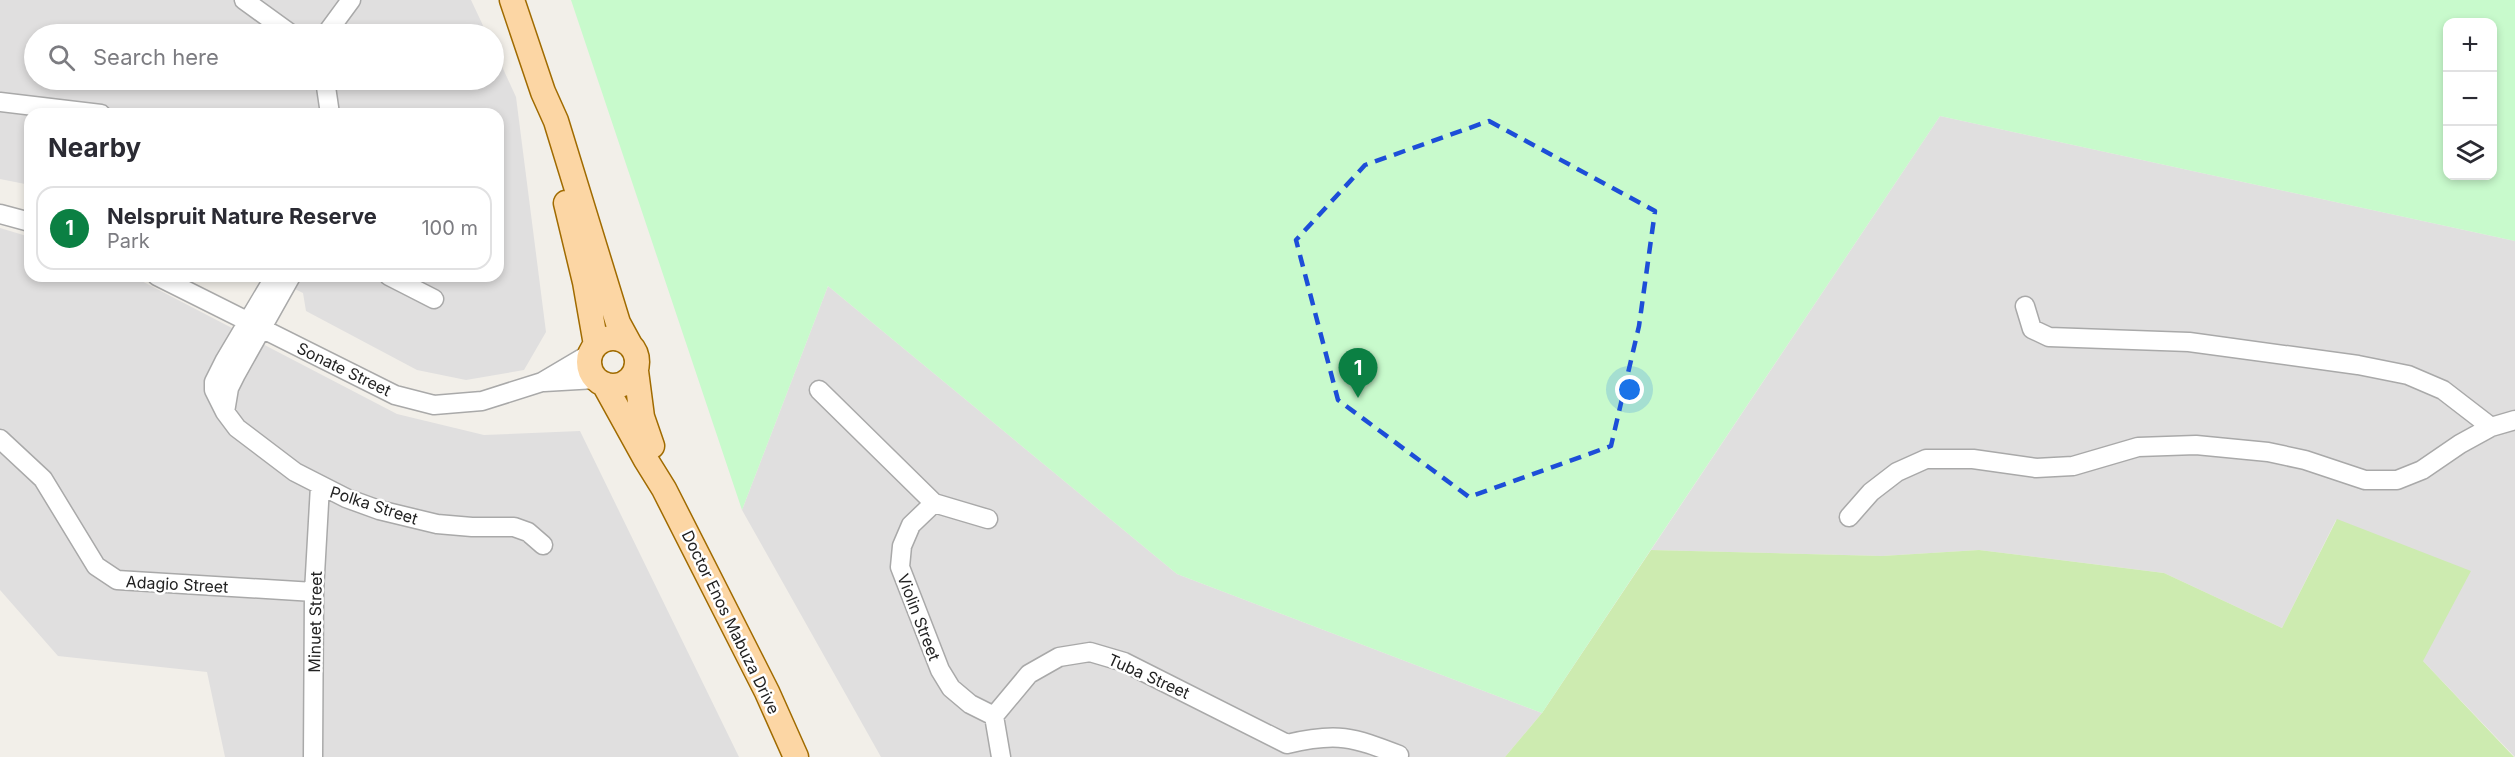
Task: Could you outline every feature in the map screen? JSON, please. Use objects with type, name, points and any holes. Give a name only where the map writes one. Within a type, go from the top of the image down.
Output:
[{"type":"main road","points":[[512,0],[563,143],[618,323],[635,353],[636,371],[622,384],[600,381],[591,371],[594,349],[585,282],[547,124],[543,92]]},
{"type":"main road","points":[[594,349],[604,340],[613,338],[630,345]]},
{"type":"main road","name":"Doctor Enos Mabuza Drive","points":[[636,371],[642,417],[664,489]]},
{"type":"main road","name":"Doctor Enos Mabuza Drive","points":[[600,381],[664,489],[767,692],[796,757]]},
{"type":"street","points":[[244,0],[277,24]]},
{"type":"street","points":[[333,24],[351,0]]},
{"type":"street","points":[[326,90],[329,108]]},
{"type":"street","points":[[0,102],[50,108]]},
{"type":"street","points":[[0,214],[24,220]]},
{"type":"street","name":"Sonate Street","points":[[169,282],[395,395],[434,405],[482,401],[542,382],[594,349]]},
{"type":"street","points":[[255,325],[273,282]]},
{"type":"street","points":[[255,325],[287,282]]},
{"type":"street","points":[[401,282],[434,299]]},
{"type":"street","points":[[2025,306],[2032,329],[2049,338],[2188,342],[2358,365],[2409,375],[2443,390],[2491,427]]},
{"type":"street","name":"Polka Street","points":[[255,325],[225,360],[214,382],[214,390],[225,412],[237,428],[295,472],[320,486],[379,510],[437,524],[514,527],[528,532],[543,544]]},
{"type":"street","name":"Sonate Street","points":[[542,382],[600,381]]},
{"type":"street","points":[[819,390],[934,503],[988,519]]},
{"type":"street","points":[[1849,518],[1870,492],[1897,472],[1926,459],[1973,459],[2036,468],[2073,466],[2138,447],[2196,445],[2268,452],[2305,460],[2365,480],[2397,480],[2422,470],[2460,444],[2491,427],[2515,420]]},
{"type":"street","name":"Adagio Street","points":[[0,439],[43,479],[96,566],[117,580],[314,591]]},
{"type":"street","name":"Minuet Street","points":[[313,757],[314,591],[320,486]]},
{"type":"street","name":"Violin Street","points":[[934,503],[911,525],[902,546],[900,567],[936,660],[951,688],[970,704],[994,716]]},
{"type":"street","name":"Tuba Street","points":[[994,716],[1029,674],[1059,657],[1090,652],[1124,662],[1287,751],[1314,738],[1335,736],[1357,739],[1399,755]]},
{"type":"street","points":[[994,716],[1001,757]]},
{"type":"highlighted area","points":[[1489,121],[1655,211],[1639,326],[1611,446],[1469,497],[1338,400],[1296,240],[1365,165]]},
{"type":"shaded area","points":[[0,0],[471,0],[482,24],[24,24],[24,90],[504,90],[504,71],[516,97],[546,332],[524,370],[466,380],[417,370],[306,311],[303,293],[280,282],[504,282],[504,108],[24,108],[24,184],[0,179]]},
{"type":"shaded area","points":[[1940,116],[2515,241],[2515,757],[2423,661],[2336,520],[2282,628],[2164,573],[1979,550],[1882,556],[1651,550]]},
{"type":"shaded area","points":[[0,228],[24,235],[24,282],[144,282],[397,414],[484,435],[580,431],[739,757],[225,757],[207,672],[58,656],[0,590]]},
{"type":"shaded area","points":[[828,286],[1177,574],[1542,713],[1505,757],[881,757],[742,510]]},
{"type":"green space","points":[[571,0],[2515,0],[2515,241],[1940,116],[1542,713],[1177,574],[828,286],[742,510]]},
{"type":"green space","points":[[2337,519],[2471,571],[2423,661],[2514,757],[1505,757],[1542,713],[1651,550],[1882,556],[1979,550],[2164,573],[2282,628]]},
{"type":"place","name":"Nelspruit Nature Reserve","points":[[1358,398]]}]
